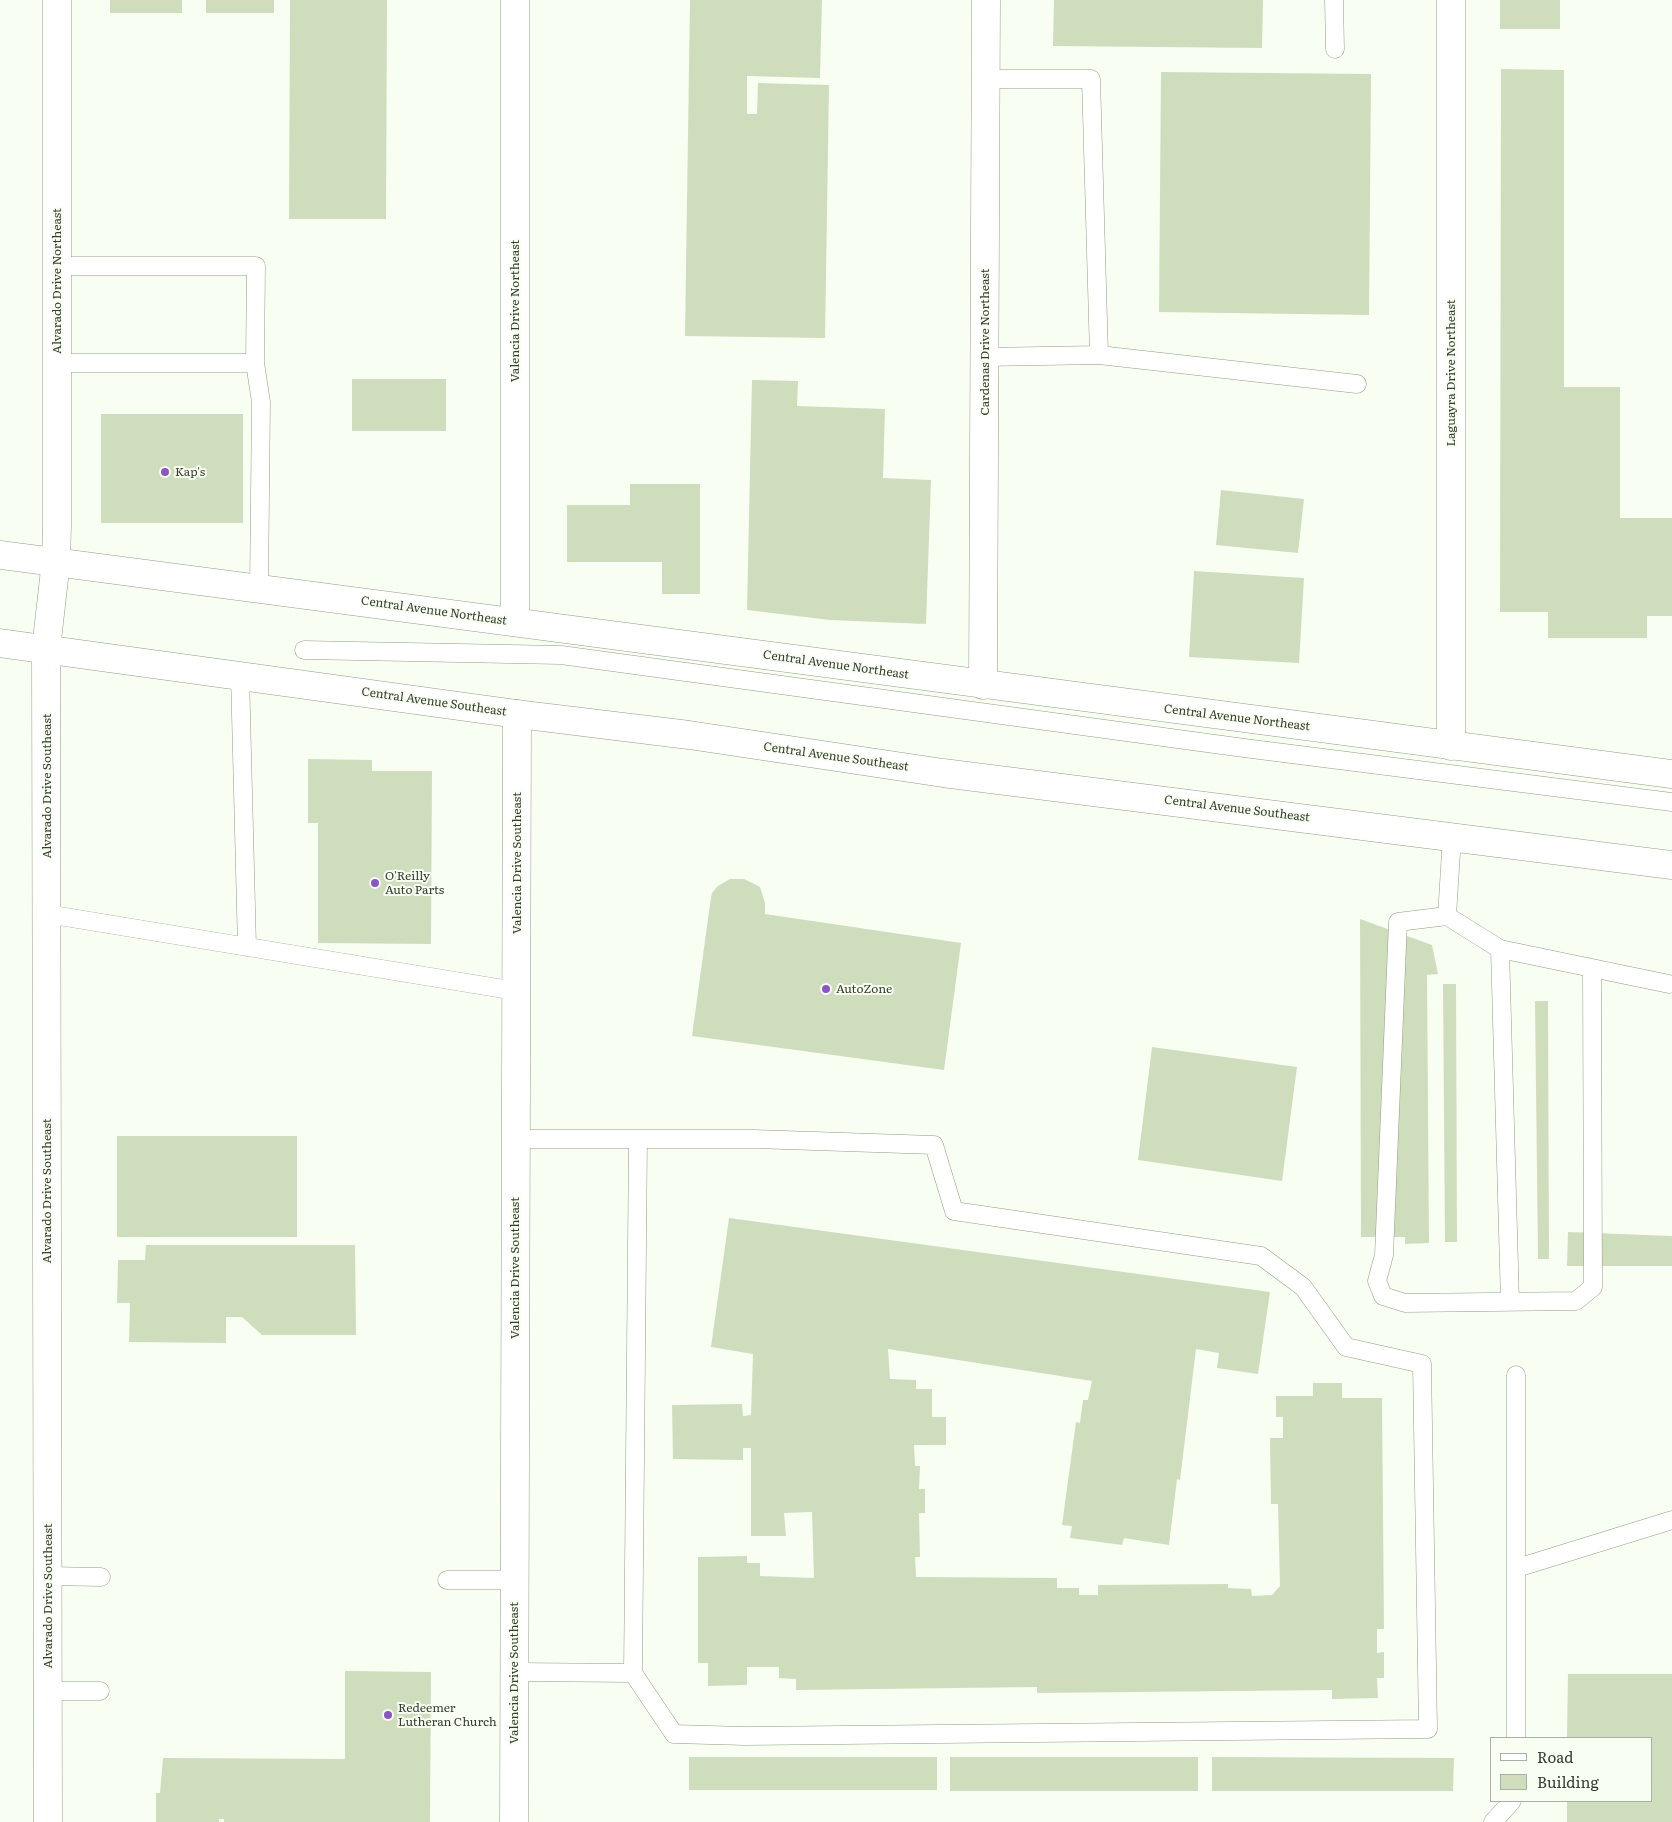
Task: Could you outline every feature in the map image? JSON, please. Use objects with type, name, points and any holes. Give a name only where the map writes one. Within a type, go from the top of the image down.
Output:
[{"type":"street","name":"Alvarado Drive Northeast","points":[[56,561],[57,0]]},
{"type":"street","name":"Valencia Drive Northeast","points":[[515,0],[515,622]]},
{"type":"street","name":"Cardenas Drive Northeast","points":[[983,685],[986,0]]},
{"type":"street","name":"Laguayra Drive Northeast","points":[[1451,0],[1451,746]]},
{"type":"street","name":"Central Avenue Northeast","points":[[0,555],[1672,774]]},
{"type":"street","name":"Alvarado Drive Southeast","points":[[48,1822],[46,649],[56,561]]},
{"type":"street","name":"Central Avenue Southeast","points":[[0,643],[517,714],[689,735],[943,773],[1672,865]]},
{"type":"street","name":"Valencia Drive Southeast","points":[[514,1822],[517,714]]},
{"type":"lane","points":[[1334,0],[1335,49]]},
{"type":"lane","points":[[986,79],[1091,79],[1100,356]]},
{"type":"lane","points":[[57,266],[256,266],[255,363],[261,402],[259,588]]},
{"type":"lane","points":[[985,357],[1100,356],[1357,384]]},
{"type":"lane","points":[[57,363],[255,363]]},
{"type":"lane","points":[[304,650],[561,655],[1224,745],[1672,802]]},
{"type":"lane","points":[[240,675],[247,946]]},
{"type":"lane","points":[[1447,916],[1452,836]]},
{"type":"lane","points":[[47,914],[516,991]]},
{"type":"lane","points":[[1592,968],[1594,1287],[1576,1301],[1405,1303],[1383,1296],[1377,1281],[1384,1255],[1398,922],[1447,916],[1500,949],[1592,968],[1669,984]]},
{"type":"lane","points":[[1500,949],[1510,1302]]},
{"type":"lane","points":[[516,1139],[638,1139],[754,1139],[934,1145],[954,1211],[1261,1256],[1303,1287],[1346,1347],[1422,1364],[1428,1729],[745,1736],[674,1734],[633,1673],[638,1139]]},
{"type":"lane","points":[[1516,1376],[1516,1737]]},
{"type":"lane","points":[[1517,1568],[1672,1520]]},
{"type":"lane","points":[[48,1576],[101,1577]]},
{"type":"lane","points":[[448,1580],[515,1580]]},
{"type":"lane","points":[[514,1672],[633,1673]]},
{"type":"lane","points":[[48,1691],[100,1691]]},
{"type":"lane","points":[[1493,1822],[1511,1802]]},
{"type":"building","points":[[110,0],[182,0],[182,13],[110,13]]},
{"type":"building","points":[[206,0],[274,0],[274,13],[206,13]]},
{"type":"building","points":[[290,0],[387,0],[386,219],[289,219]]},
{"type":"building","points":[[690,0],[822,0],[820,78],[747,76],[747,114],[757,114],[758,83],[829,85],[825,338],[685,336]]},
{"type":"building","points":[[1054,0],[1263,0],[1262,48],[1053,46]]},
{"type":"building","points":[[1500,0],[1560,0],[1560,29],[1500,29]]},
{"type":"building","points":[[1501,69],[1564,70],[1564,387],[1620,387],[1620,518],[1672,518],[1672,616],[1647,616],[1647,638],[1548,638],[1548,612],[1500,612]]},
{"type":"building","points":[[1161,72],[1371,74],[1369,315],[1159,312]]},
{"type":"building","points":[[352,379],[446,379],[446,431],[352,431]]},
{"type":"building","points":[[752,380],[798,381],[797,406],[885,409],[883,478],[931,480],[926,624],[830,620],[747,610]]},
{"type":"building","points":[[101,414],[243,414],[243,523],[101,523]]},
{"type":"building","points":[[630,484],[700,484],[700,594],[662,594],[662,562],[567,562],[567,505],[630,505]]},
{"type":"building","points":[[1221,490],[1304,499],[1298,553],[1216,545]]},
{"type":"building","points":[[1194,571],[1304,578],[1299,663],[1189,657]]},
{"type":"building","name":"O'Reilly Auto Parts","points":[[308,759],[372,760],[372,771],[432,771],[431,944],[318,943],[318,823],[308,823]]},
{"type":"building","name":"AutoZone","points":[[730,879],[744,879],[760,887],[765,903],[765,914],[961,943],[944,1070],[692,1036],[712,893],[718,886]]},
{"type":"building","points":[[1360,919],[1432,945],[1438,974],[1427,975],[1429,1243],[1405,1244],[1405,1237],[1361,1237]]},
{"type":"building","points":[[1443,984],[1456,984],[1457,1242],[1445,1242]]},
{"type":"building","points":[[1535,1001],[1548,1001],[1549,1259],[1538,1259]]},
{"type":"building","points":[[1152,1047],[1297,1067],[1282,1181],[1138,1160]]},
{"type":"building","points":[[117,1136],[297,1136],[297,1237],[117,1237]]},
{"type":"building","points":[[729,1218],[1270,1292],[1258,1374],[1217,1368],[1219,1353],[1196,1349],[1180,1480],[1177,1479],[1169,1545],[1124,1538],[1122,1545],[1070,1538],[1072,1526],[1062,1525],[1076,1422],[1080,1423],[1083,1400],[1088,1400],[1092,1381],[888,1349],[890,1379],[916,1380],[916,1389],[932,1389],[932,1417],[946,1417],[946,1445],[914,1445],[915,1466],[920,1466],[919,1489],[925,1489],[925,1513],[919,1513],[920,1557],[915,1557],[916,1577],[1057,1578],[1057,1588],[1079,1588],[1079,1595],[1098,1595],[1098,1585],[1228,1584],[1228,1588],[1251,1589],[1252,1596],[1272,1595],[1280,1586],[1278,1504],[1271,1504],[1270,1438],[1283,1438],[1283,1417],[1276,1417],[1276,1396],[1313,1396],[1313,1383],[1342,1383],[1342,1398],[1382,1398],[1384,1629],[1377,1629],[1377,1653],[1384,1652],[1384,1678],[1377,1678],[1378,1698],[1332,1699],[1332,1690],[1037,1693],[1037,1687],[796,1690],[796,1679],[779,1678],[779,1667],[747,1667],[747,1685],[708,1686],[708,1663],[698,1663],[698,1557],[747,1556],[747,1563],[760,1563],[760,1576],[814,1578],[812,1512],[784,1513],[786,1536],[751,1536],[751,1448],[743,1448],[743,1460],[673,1459],[672,1405],[742,1404],[743,1416],[751,1415],[753,1354],[711,1347]]},
{"type":"building","points":[[1568,1232],[1672,1236],[1672,1266],[1567,1266]]},
{"type":"building","points":[[146,1245],[355,1245],[356,1335],[262,1335],[242,1317],[226,1317],[226,1343],[129,1342],[130,1303],[117,1303],[118,1260],[145,1260]]},
{"type":"building","name":"Redeemer Lutheran Church","points":[[345,1671],[431,1672],[430,1822],[224,1822],[224,1819],[219,1819],[219,1822],[156,1822],[156,1793],[160,1793],[163,1758],[345,1759]]},
{"type":"building","points":[[1568,1674],[1672,1674],[1672,1822],[1567,1822],[1567,1802],[1652,1802],[1652,1737],[1567,1737]]},
{"type":"building","points":[[689,1757],[937,1757],[937,1790],[689,1790]]},
{"type":"building","points":[[950,1757],[1198,1757],[1198,1791],[950,1791]]},
{"type":"building","points":[[1212,1757],[1454,1758],[1453,1791],[1212,1791]]},
{"type":"place","name":"Kap's","points":[[165,472]]},
{"type":"place","name":"O'Reilly Auto Parts","points":[[375,883]]},
{"type":"place","name":"AutoZone","points":[[826,989]]},
{"type":"place","name":"Redeemer Lutheran Church","points":[[388,1715]]}]
